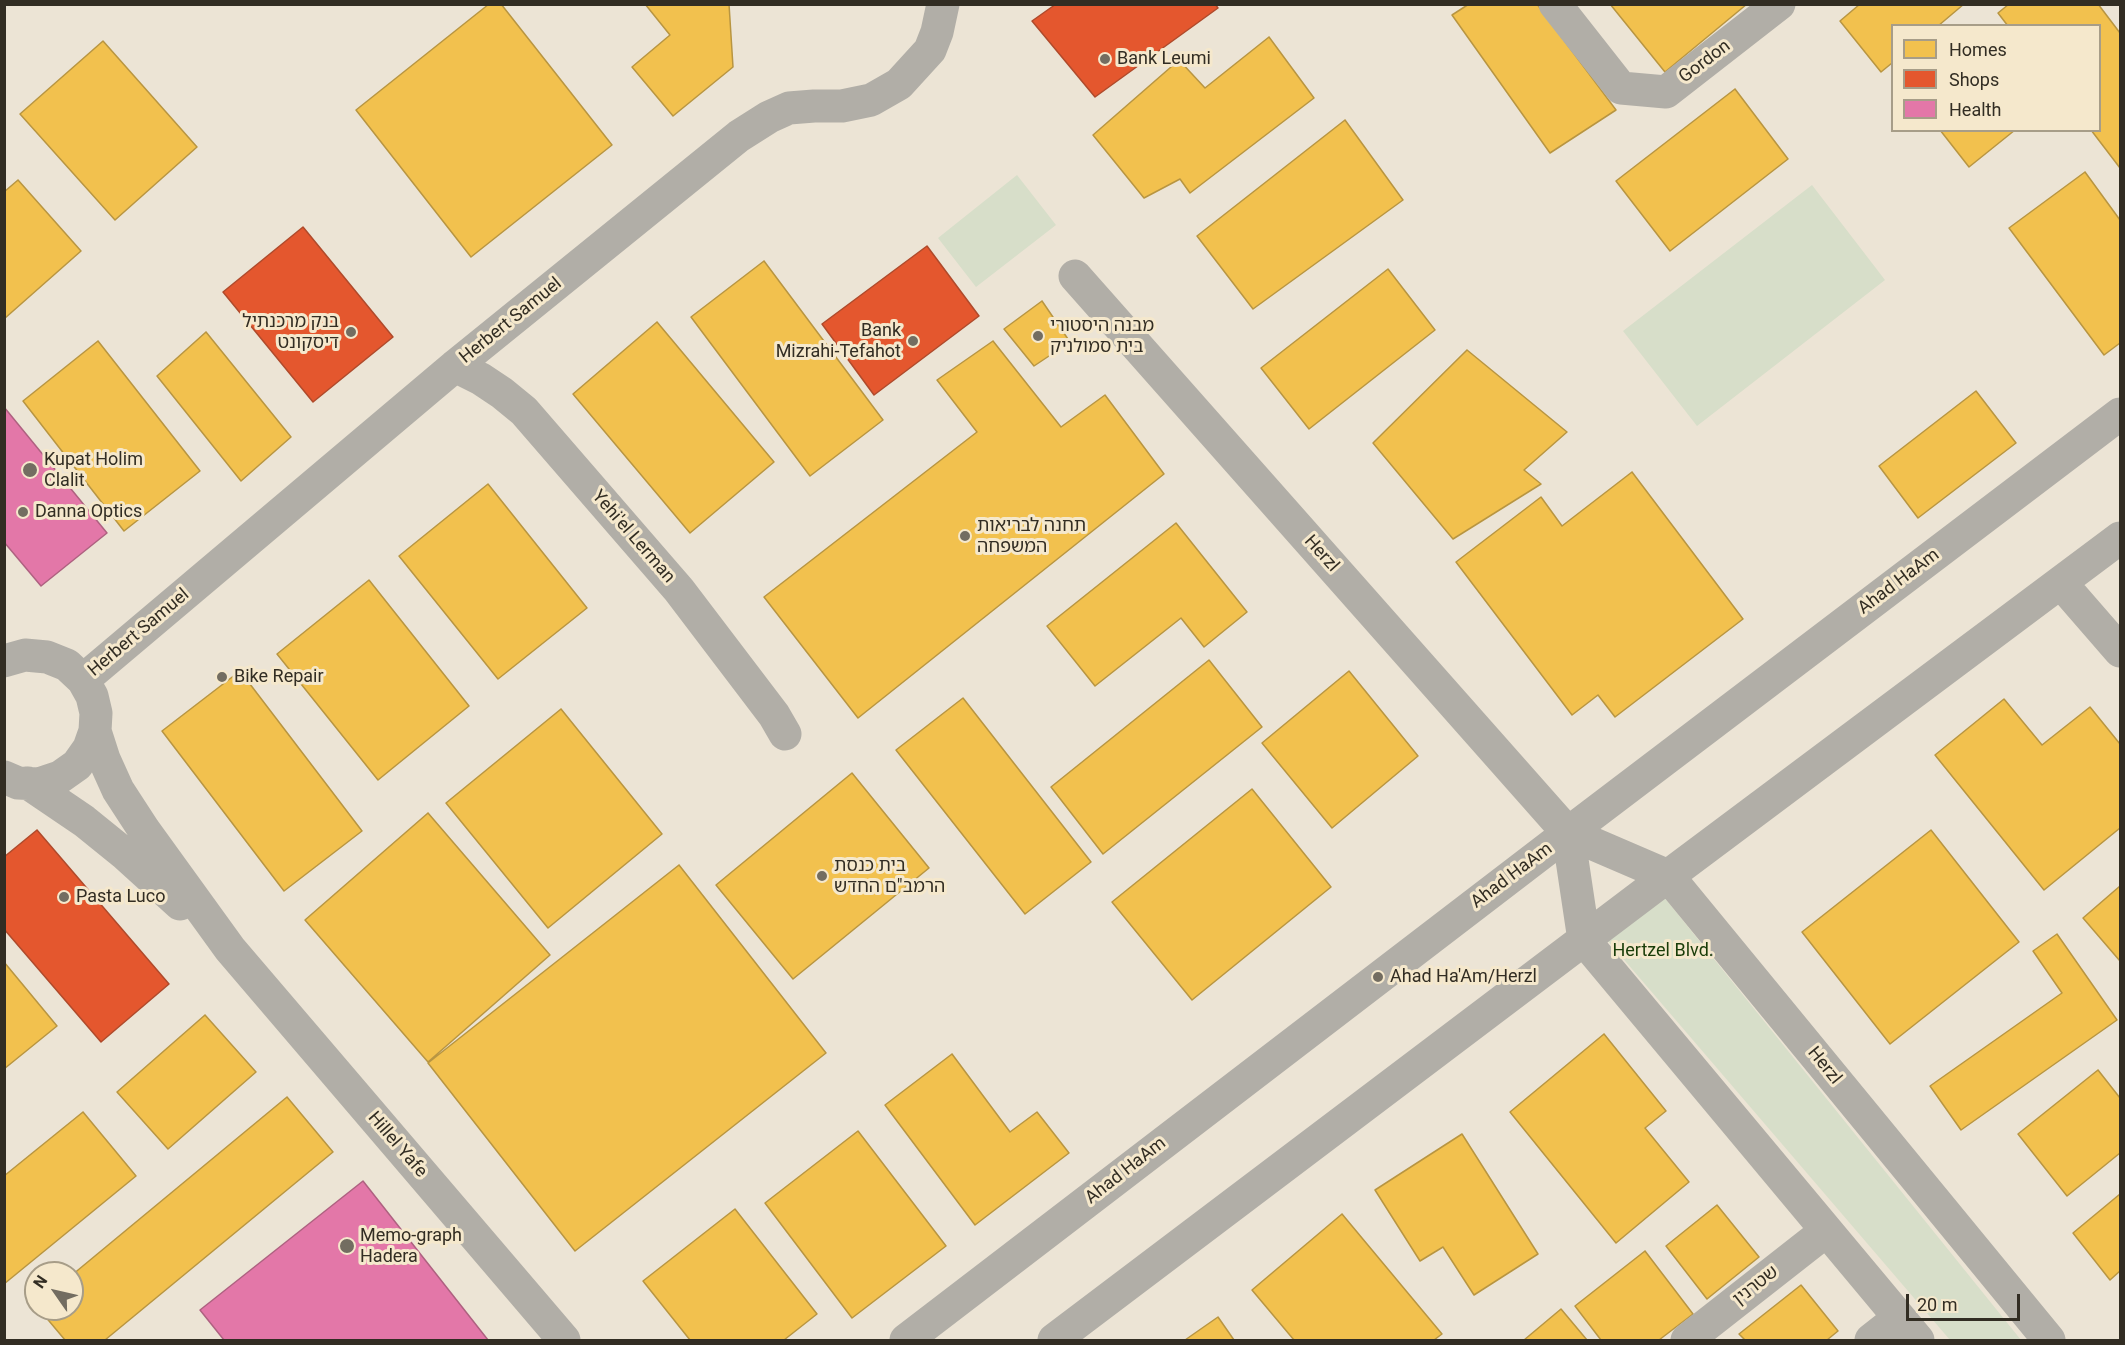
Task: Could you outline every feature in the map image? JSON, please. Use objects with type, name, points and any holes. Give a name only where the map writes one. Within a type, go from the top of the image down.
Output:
[{"type":"street","name":"Herbert Samuel","points":[[83,680],[455,366],[739,136],[769,117],[789,108],[842,106],[871,100],[899,84],[930,50],[937,32],[943,4]]},
{"type":"street","name":"Gordon","points":[[1555,4],[1621,88],[1666,92],[1779,4]]},
{"type":"street","name":"Herzl","points":[[1075,276],[1568,833],[1668,876],[2049,1341]]},
{"type":"street","name":"Yehi'el Lerman","points":[[455,366],[481,379],[524,411],[679,590],[774,715],[785,734]]},
{"type":"street","name":"Ahad HaAm","points":[[906,1341],[1568,833],[2121,414]]},
{"type":"street","points":[[1054,1341],[1668,876],[2121,538]]},
{"type":"street","points":[[2061,583],[2121,651]]},
{"type":"street","points":[[4,661],[25,655],[47,657],[67,665],[83,680],[92,696],[96,713],[89,748],[77,765],[60,777],[39,783],[16,780]]},
{"type":"street","name":"Hillel Yafe","points":[[94,731],[118,790],[230,949],[564,1341]]},
{"type":"street","name":"Hillel Yafe","points":[[16,780],[84,822],[126,855],[230,949]]},
{"type":"street","points":[[1568,833],[1584,940],[1908,1329],[1871,1341]]},
{"type":"street","name":"שטרנין","points":[[1687,1341],[1826,1231]]},
{"type":"green space","points":[[1017,175],[1056,225],[976,287],[938,238]]},
{"type":"green space","points":[[1812,185],[1885,280],[1697,426],[1623,331]]},
{"type":"green space","name":"Hertzel Blvd.","points":[[1664,897],[2021,1340],[1950,1340],[1608,941]]},
{"type":"building: Homes","points":[[489,4],[501,4],[612,145],[471,257],[356,110]]},
{"type":"building: Homes","points":[[645,4],[729,4],[733,67],[673,116],[632,67],[670,35]]},
{"type":"building: Homes","points":[[1469,4],[1537,4],[1616,110],[1550,153],[1452,15]]},
{"type":"building: Homes","points":[[1610,4],[1747,4],[1665,72]]},
{"type":"building: Homes","points":[[1860,4],[1964,4],[1940,24],[1891,24],[1891,64],[1881,72],[1840,21]]},
{"type":"building: Homes","points":[[2009,4],[2098,4],[2120,33],[2120,168],[2093,132],[2101,132],[2101,24],[2006,24],[1998,13]]},
{"type":"building: Homes","points":[[1269,37],[1314,98],[1190,193],[1180,179],[1144,198],[1093,135],[1179,60],[1205,88]]},
{"type":"building: Homes","points":[[103,41],[197,147],[115,220],[20,114]]},
{"type":"building: Homes","points":[[1735,89],[1788,159],[1670,251],[1616,181]]},
{"type":"building: Homes","points":[[1345,120],[1403,200],[1253,309],[1197,236]]},
{"type":"building: Homes","points":[[1942,132],[2013,132],[1969,167]]},
{"type":"building: Homes","points":[[2085,172],[2120,220],[2120,343],[2104,355],[2009,228]]},
{"type":"building: Homes","points":[[18,180],[81,251],[4,319],[4,192]]},
{"type":"building: Homes","points":[[764,261],[883,420],[810,476],[691,317]]},
{"type":"building: Homes","points":[[1388,269],[1435,330],[1309,429],[1261,368]]},
{"type":"building: Homes","name":"מבנה היסטורי בית סמולניק","points":[[1042,301],[1070,342],[1034,366],[1004,329]]},
{"type":"building: Homes","points":[[657,322],[774,462],[690,533],[573,394]]},
{"type":"building: Homes","points":[[206,332],[291,437],[241,481],[157,376]]},
{"type":"building: Homes","points":[[98,341],[200,471],[124,531],[23,401]]},
{"type":"building: Homes","name":"תחנה לבריאות המשפחה","points":[[993,341],[1061,427],[1105,395],[1164,474],[858,718],[764,597],[977,432],[937,380]]},
{"type":"building: Homes","points":[[1467,350],[1567,432],[1524,470],[1541,484],[1453,539],[1373,443]]},
{"type":"building: Homes","points":[[1976,391],[2016,443],[1918,518],[1879,466]]},
{"type":"building: Homes","points":[[1632,472],[1743,619],[1615,717],[1598,695],[1572,715],[1456,562],[1541,497],[1562,526]]},
{"type":"building: Homes","points":[[488,484],[587,608],[498,679],[399,556]]},
{"type":"building: Homes","points":[[1176,523],[1247,612],[1204,647],[1181,618],[1095,686],[1047,626]]},
{"type":"building: Homes","points":[[369,580],[469,706],[378,780],[277,654]]},
{"type":"building: Homes","points":[[1209,660],[1262,727],[1103,854],[1051,787]]},
{"type":"building: Homes","points":[[240,671],[362,831],[284,891],[162,731]]},
{"type":"building: Homes","points":[[1349,671],[1418,756],[1332,828],[1262,743]]},
{"type":"building: Homes","points":[[963,698],[1091,862],[1025,914],[896,750]]},
{"type":"building: Homes","points":[[2004,699],[2042,745],[2090,707],[2120,744],[2120,828],[2044,890],[1935,755]]},
{"type":"building: Homes","points":[[561,709],[662,834],[548,928],[446,803]]},
{"type":"building: Homes","name":"בית כנסת הרמב\"ם החדש","points":[[852,773],[929,868],[793,979],[716,885]]},
{"type":"building: Homes","points":[[1252,789],[1331,887],[1192,1000],[1112,902]]},
{"type":"building: Homes","points":[[428,813],[550,955],[428,1062],[305,920]]},
{"type":"building: Homes","points":[[1931,830],[2019,942],[1890,1044],[1802,932]]},
{"type":"building: Homes","points":[[679,865],[826,1053],[575,1251],[428,1063]]},
{"type":"building: Homes","points":[[2120,886],[2120,961],[2083,918]]},
{"type":"building: Homes","points":[[2057,934],[2117,1020],[1961,1130],[1930,1086],[2062,993],[2033,951]]},
{"type":"building: Homes","points":[[4,962],[57,1026],[4,1069]]},
{"type":"building: Homes","points":[[205,1015],[256,1072],[168,1149],[117,1092]]},
{"type":"building: Homes","points":[[1604,1034],[1666,1111],[1645,1128],[1689,1182],[1616,1243],[1510,1112]]},
{"type":"building: Homes","points":[[952,1054],[1010,1132],[1037,1112],[1069,1153],[975,1225],[885,1105]]},
{"type":"building: Homes","points":[[2098,1070],[2120,1098],[2120,1153],[2067,1196],[2018,1134]]},
{"type":"building: Homes","points":[[287,1097],[333,1152],[105,1340],[65,1340],[49,1321],[84,1321],[84,1265]]},
{"type":"building: Homes","points":[[83,1112],[136,1176],[32,1261],[24,1261],[24,1268],[4,1284],[4,1176]]},
{"type":"building: Homes","points":[[858,1131],[946,1246],[852,1318],[765,1203]]},
{"type":"building: Homes","points":[[1462,1134],[1538,1254],[1474,1295],[1443,1247],[1420,1261],[1375,1190]]},
{"type":"building: Homes","points":[[2120,1194],[2120,1271],[2110,1280],[2073,1233]]},
{"type":"building: Homes","points":[[1717,1205],[1759,1257],[1707,1299],[1666,1246]]},
{"type":"building: Homes","points":[[735,1209],[817,1314],[784,1340],[690,1340],[643,1281]]},
{"type":"building: Homes","points":[[1342,1214],[1442,1334],[1434,1340],[1294,1340],[1252,1290]]},
{"type":"building: Homes","points":[[1645,1251],[1693,1314],[1659,1340],[1601,1340],[1575,1306]]},
{"type":"building: Homes","points":[[1801,1285],[1838,1331],[1827,1340],[1745,1340],[1739,1334]]},
{"type":"building: Homes","points":[[1561,1309],[1587,1340],[1524,1340]]},
{"type":"building: Homes","points":[[1218,1317],[1234,1340],[1185,1340]]},
{"type":"building: Shops","name":"Bank Leumi","points":[[1056,4],[1215,4],[1218,8],[1095,97],[1032,21]]},
{"type":"building: Shops","points":[[303,227],[393,337],[313,402],[223,292]]},
{"type":"building: Shops","points":[[927,246],[979,316],[874,395],[822,324]]},
{"type":"building: Shops","points":[[37,830],[169,984],[101,1042],[4,929],[4,857]]},
{"type":"building: Health","name":"Kupat Holim Clalit","points":[[4,407],[107,533],[41,586],[4,542]]},
{"type":"building: Health","name":"Memo-graph Hadera","points":[[363,1181],[488,1340],[224,1340],[200,1310]]},
{"type":"place","name":"Bank Leumi","points":[[1105,59]]},
{"type":"place","name":"בנק מרכנתיל דיסקונט","points":[[351,332]]},
{"type":"place","name":"מבנה היסטורי בית סמולניק","points":[[1038,336]]},
{"type":"place","name":"Bank Mizrahi-Tefahot","points":[[913,341]]},
{"type":"place","name":"Kupat Holim Clalit","points":[[30,470]]},
{"type":"place","name":"Danna Optics","points":[[23,512]]},
{"type":"place","name":"תחנה לבריאות המשפחה","points":[[965,536]]},
{"type":"place","name":"Bike Repair","points":[[222,677]]},
{"type":"place","name":"בית כנסת הרמב\"ם החדש","points":[[822,876]]},
{"type":"place","name":"Pasta Luco","points":[[64,897]]},
{"type":"place","name":"Ahad Ha'Am/Herzl","points":[[1378,977]]},
{"type":"place","name":"Memo-graph Hadera","points":[[347,1246]]}]
